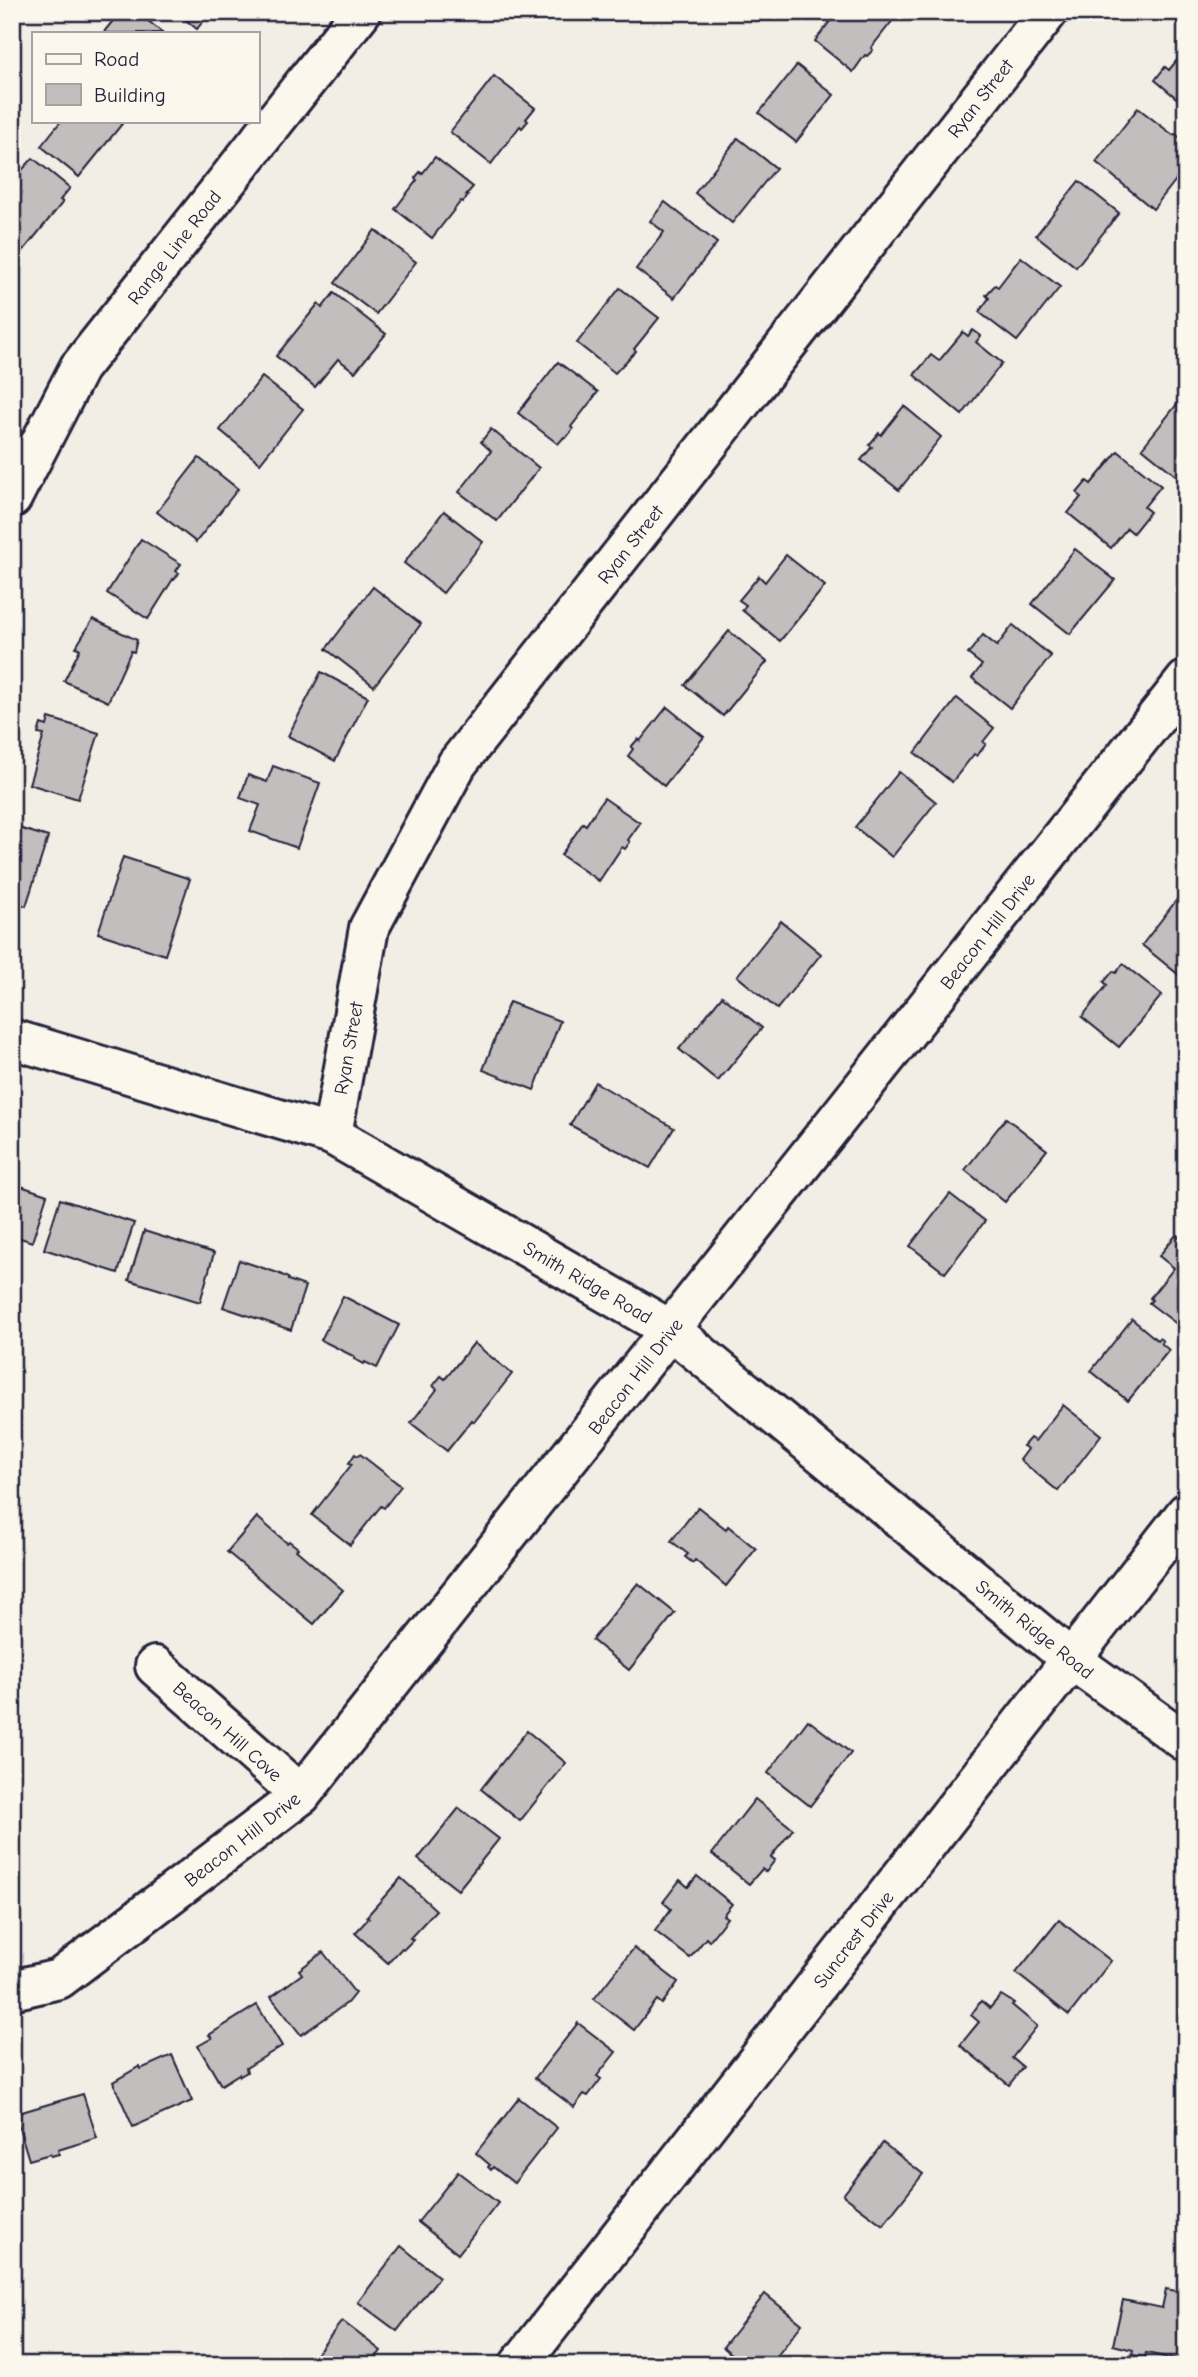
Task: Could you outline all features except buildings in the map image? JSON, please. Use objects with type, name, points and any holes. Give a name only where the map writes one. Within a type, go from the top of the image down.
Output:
[{"type":"street","name":"Range Line Road","points":[[12,498],[79,368],[361,12]]},
{"type":"street","name":"Ryan Street","points":[[332,1135],[369,928],[457,764],[1048,12]]},
{"type":"street","name":"Beacon Hill Drive","points":[[12,1990],[59,1979],[301,1796],[1186,680]]},
{"type":"street","name":"Smith Ridge Road","points":[[12,1039],[332,1135],[671,1331],[1072,1660],[1186,1742]]},
{"type":"street","name":"Suncrest Drive","points":[[519,2365],[1186,1513]]},
{"type":"street","name":"Beacon Hill Cove","points":[[155,1666],[301,1796]]}]
